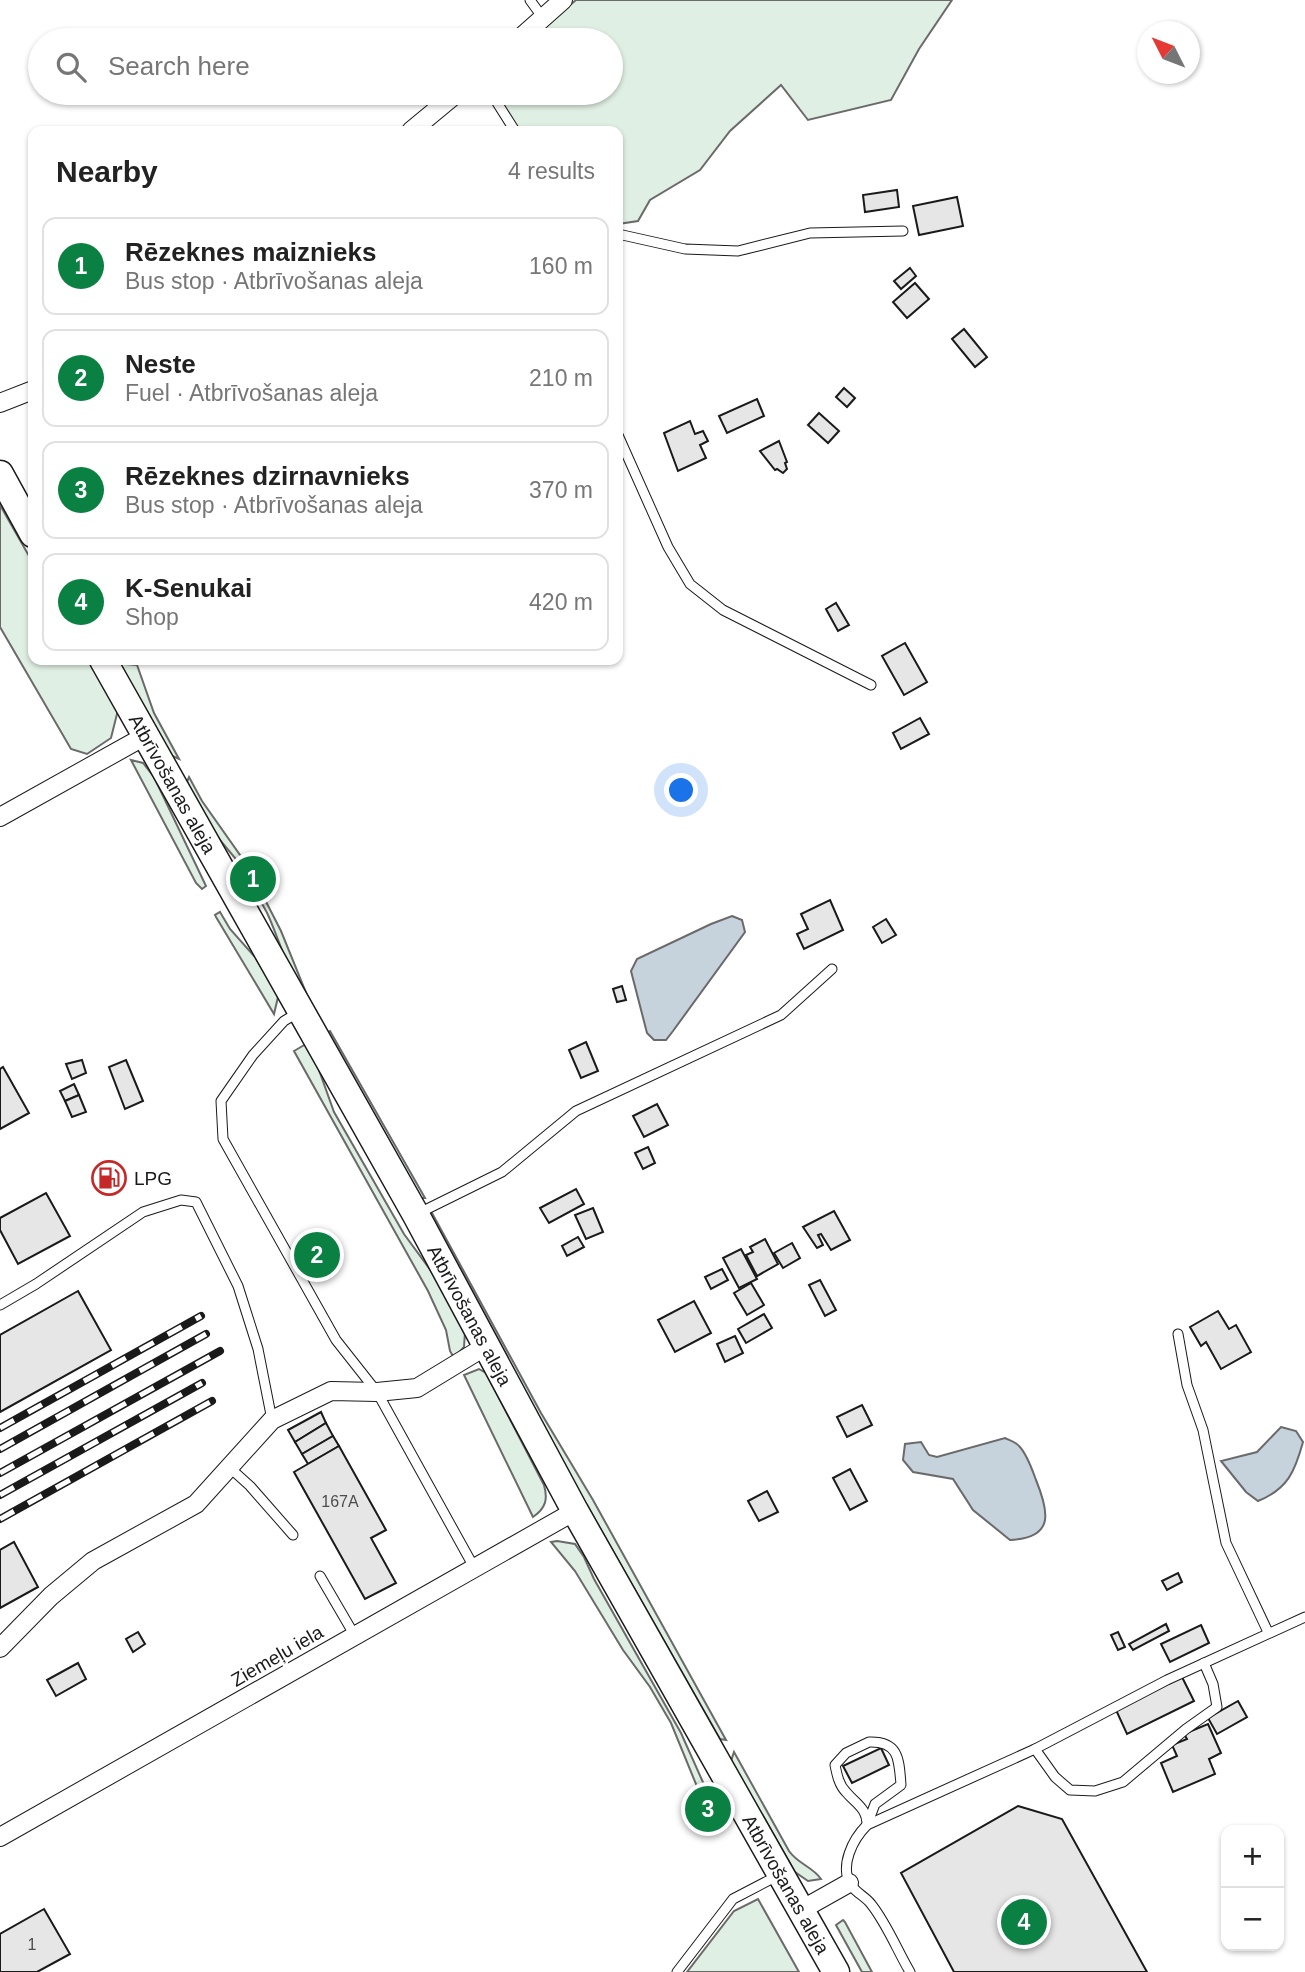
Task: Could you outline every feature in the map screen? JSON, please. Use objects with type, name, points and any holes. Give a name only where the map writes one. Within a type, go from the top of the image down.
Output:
[{"type":"main road","points":[[0,474],[28,525]]},
{"type":"main road","name":"Atbrīvošanas aleja","points":[[106,665],[416,1215],[575,1511],[836,1972]]},
{"type":"street","points":[[532,28],[563,0]]},
{"type":"street","points":[[417,126],[442,105]]},
{"type":"street","points":[[0,403],[28,392]]},
{"type":"street","points":[[0,817],[145,736]]},
{"type":"street","points":[[0,1648],[51,1596],[93,1561],[196,1504],[272,1420],[331,1391],[377,1392],[417,1388],[486,1346]]},
{"type":"street","name":"Ziemeļu iela","points":[[0,1837],[575,1511]]},
{"type":"street","points":[[801,1910],[849,1882]]},
{"type":"lane","points":[[530,0],[543,18]]},
{"type":"lane","points":[[499,105],[512,126]]},
{"type":"lane","points":[[623,235],[685,249],[738,251],[810,233],[903,231]]},
{"type":"lane","points":[[623,446],[668,547],[690,584],[723,610],[871,685]]},
{"type":"lane","points":[[416,1215],[502,1171],[576,1111],[781,1015],[832,969]]},
{"type":"lane","points":[[300,1011],[285,1021],[253,1055],[221,1101],[223,1139],[336,1340],[377,1392],[475,1569]]},
{"type":"lane","points":[[0,1305],[143,1212],[181,1200],[195,1202],[238,1286],[258,1349],[272,1420]]},
{"type":"lane","points":[[1178,1334],[1187,1385],[1203,1430],[1226,1543],[1268,1632]]},
{"type":"lane","points":[[229,1467],[250,1486],[293,1535]]},
{"type":"lane","points":[[320,1576],[355,1636]]},
{"type":"lane","points":[[867,1825],[1035,1749],[1204,1663],[1305,1617]]},
{"type":"lane","points":[[1035,1749],[1055,1777],[1070,1790],[1095,1791],[1123,1782],[1186,1729],[1217,1707],[1213,1684],[1204,1663]]},
{"type":"lane","points":[[867,1825],[867,1815],[846,1792],[835,1765],[846,1753],[869,1742],[885,1742],[893,1748],[900,1768],[901,1785],[875,1804],[867,1825],[854,1842],[846,1866],[849,1882],[871,1903],[910,1972]]},
{"type":"lane","points":[[677,1972],[733,1899],[781,1874]]},
{"type":"green space","points":[[576,0],[952,0],[919,49],[891,100],[808,120],[781,85],[730,131],[700,170],[650,200],[638,221],[623,223],[623,126],[512,126],[501,105],[623,105],[623,28],[543,28]]},
{"type":"green space","points":[[0,505],[28,554],[28,665],[91,665],[118,710],[111,738],[87,754],[71,749],[0,627]]},
{"type":"green space","points":[[118,665],[137,665],[154,713],[179,759],[170,755]]},
{"type":"green space","points":[[131,760],[143,763],[154,777],[206,886],[202,889],[196,883]]},
{"type":"green space","points":[[189,777],[202,801],[247,865],[245,870],[209,827],[187,782]]},
{"type":"green space","points":[[259,888],[281,931],[307,995],[290,970],[268,915],[254,890]]},
{"type":"green space","points":[[220,912],[230,929],[255,957],[275,990],[278,997],[274,1014],[216,917]]},
{"type":"green space","points":[[330,1031],[425,1198],[420,1198],[326,1033]]},
{"type":"green space","points":[[306,1044],[315,1059],[334,1112],[404,1234],[437,1279],[465,1332],[464,1347],[454,1358],[446,1330],[428,1291],[294,1051]]},
{"type":"green space","points":[[432,1213],[541,1413],[593,1500],[726,1740],[720,1739],[532,1409],[429,1216]]},
{"type":"green space","points":[[479,1369],[486,1373],[544,1485],[545,1503],[533,1517],[464,1375]]},
{"type":"green space","points":[[551,1542],[575,1544],[584,1557],[681,1733],[706,1789],[703,1791],[698,1789],[671,1723],[650,1687],[623,1650],[575,1571]]},
{"type":"green space","points":[[734,1752],[789,1851],[821,1879],[808,1881],[795,1872],[731,1761]]},
{"type":"green space","points":[[758,1899],[799,1972],[687,1972],[734,1911]]},
{"type":"green space","points":[[843,1920],[872,1972],[862,1972],[836,1925]]},
{"type":"shaded area","points":[[732,916],[742,920],[745,932],[666,1040],[654,1040],[647,1033],[631,971],[637,959]]},
{"type":"shaded area","points":[[1281,1427],[1296,1431],[1303,1442],[1300,1452],[1289,1478],[1283,1485],[1258,1501],[1246,1492],[1221,1461],[1257,1452]]},
{"type":"shaded area","points":[[1005,1438],[1016,1443],[1024,1453],[1044,1503],[1045,1521],[1041,1529],[1025,1538],[1010,1540],[973,1510],[953,1479],[913,1472],[903,1460],[905,1444],[921,1442],[929,1455],[937,1457]]},
{"type":"building","points":[[897,190],[899,207],[865,212],[863,195]]},
{"type":"building","points":[[957,197],[963,226],[919,235],[913,206]]},
{"type":"building","points":[[910,268],[916,276],[901,289],[894,281]]},
{"type":"building","points":[[915,283],[929,299],[907,318],[893,302]]},
{"type":"building","points":[[964,329],[987,357],[975,367],[952,339]]},
{"type":"building","points":[[844,388],[855,398],[847,407],[836,397]]},
{"type":"building","points":[[757,399],[764,416],[727,433],[719,416]]},
{"type":"building","points":[[819,413],[839,431],[828,443],[808,425]]},
{"type":"building","points":[[690,421],[695,434],[703,431],[708,441],[700,445],[706,458],[678,471],[664,433]]},
{"type":"building","points":[[779,441],[787,462],[787,469],[783,473],[775,470],[760,451]]},
{"type":"building","points":[[836,603],[849,625],[838,631],[826,609]]},
{"type":"building","points":[[905,643],[927,682],[904,695],[882,656]]},
{"type":"building","points":[[920,718],[929,734],[901,749],[893,733]]},
{"type":"building","points":[[830,900],[843,930],[804,949],[797,934],[808,929],[801,914]]},
{"type":"building","points":[[886,919],[896,935],[882,943],[873,927]]},
{"type":"building","points":[[622,986],[626,1000],[617,1002],[613,989]]},
{"type":"building","points":[[586,1042],[598,1071],[581,1078],[569,1050]]},
{"type":"building","points":[[82,1060],[86,1073],[72,1079],[66,1064]]},
{"type":"building","points":[[126,1060],[143,1101],[125,1109],[109,1067]]},
{"type":"building","points":[[3,1067],[29,1113],[0,1129],[0,1069]]},
{"type":"building","points":[[74,1084],[79,1095],[65,1101],[60,1091]]},
{"type":"building","points":[[79,1095],[86,1112],[72,1117],[65,1101]]},
{"type":"building","points":[[657,1104],[668,1125],[644,1137],[633,1116]]},
{"type":"building","points":[[648,1147],[655,1163],[643,1169],[635,1153]]},
{"type":"building","points":[[576,1189],[584,1204],[549,1223],[540,1208]]},
{"type":"building","points":[[46,1193],[70,1236],[18,1264],[0,1230],[0,1218]]},
{"type":"building","points":[[593,1208],[603,1232],[586,1239],[575,1215]]},
{"type":"building","points":[[834,1211],[850,1240],[831,1250],[821,1234],[818,1235],[823,1245],[817,1248],[803,1227]]},
{"type":"building","points":[[578,1237],[584,1247],[567,1256],[562,1246]]},
{"type":"building","points":[[765,1239],[778,1264],[757,1276],[746,1255],[753,1252],[750,1247]]},
{"type":"building","points":[[792,1243],[800,1258],[783,1268],[774,1253]]},
{"type":"building","points":[[741,1249],[757,1279],[739,1288],[723,1258]]},
{"type":"building","points":[[722,1269],[728,1280],[711,1289],[705,1277]]},
{"type":"building","points":[[820,1280],[836,1310],[825,1316],[809,1285]]},
{"type":"building","points":[[751,1283],[764,1305],[747,1315],[734,1293]]},
{"type":"building","points":[[78,1291],[111,1350],[0,1412],[0,1335]]},
{"type":"building","points":[[694,1301],[711,1333],[675,1352],[658,1320]]},
{"type":"building","points":[[1218,1311],[1229,1329],[1236,1325],[1251,1352],[1221,1369],[1206,1342],[1201,1346],[1190,1327]]},
{"type":"building","points":[[764,1314],[772,1328],[746,1343],[738,1329]]},
{"type":"building","points":[[735,1336],[743,1353],[725,1362],[717,1344]]},
{"type":"building","points":[[862,1405],[872,1425],[847,1437],[837,1417]]},
{"type":"building","points":[[321,1412],[326,1423],[295,1442],[288,1430]]},
{"type":"building","points":[[326,1423],[333,1436],[302,1454],[295,1442]]},
{"type":"building","points":[[333,1436],[339,1446],[308,1464],[302,1454]]},
{"type":"building","points":[[339,1446],[386,1530],[371,1538],[396,1583],[365,1599],[294,1472]]},
{"type":"building","points":[[850,1469],[867,1501],[850,1510],[833,1478]]},
{"type":"building","points":[[767,1491],[778,1512],[759,1521],[748,1501]]},
{"type":"building","points":[[14,1542],[38,1587],[0,1608],[0,1550]]},
{"type":"building","points":[[1178,1573],[1182,1582],[1167,1590],[1162,1581]]},
{"type":"building","points":[[1166,1624],[1169,1631],[1133,1650],[1129,1644]]},
{"type":"building","points":[[1201,1625],[1209,1643],[1170,1662],[1161,1644]]},
{"type":"building","points":[[138,1632],[145,1644],[133,1652],[126,1639]]},
{"type":"building","points":[[1118,1632],[1125,1647],[1118,1650],[1111,1635]]},
{"type":"building","points":[[78,1663],[86,1679],[56,1696],[47,1680]]},
{"type":"building","points":[[1182,1677],[1194,1701],[1127,1734],[1116,1710]]},
{"type":"building","points":[[1238,1701],[1247,1717],[1217,1734],[1208,1718]]},
{"type":"building","points":[[1208,1724],[1221,1753],[1209,1759],[1215,1774],[1173,1792],[1161,1763],[1177,1756],[1172,1745],[1187,1739],[1184,1734]]},
{"type":"building","points":[[881,1748],[889,1765],[852,1783],[843,1766]]},
{"type":"building","points":[[1018,1806],[1062,1819],[1147,1972],[954,1972],[901,1873]]},
{"type":"building","points":[[44,1909],[70,1954],[37,1972],[0,1972],[0,1934]]},
{"type":"railway","points":[[0,1428],[201,1316]]},
{"type":"railway","points":[[0,1449],[206,1334]]},
{"type":"railway","points":[[0,1473],[220,1351]]},
{"type":"railway","points":[[0,1495],[202,1383]]},
{"type":"railway","points":[[0,1519],[212,1401]]},
{"type":"place","name":"Rēzeknes maiznieks","points":[[253,879]]},
{"type":"place","name":"LPG","points":[[109,1178]]},
{"type":"place","name":"Neste","points":[[317,1255]]},
{"type":"place","name":"Rēzeknes dzirnavnieks","points":[[708,1809]]},
{"type":"place","name":"K-Senukai","points":[[1024,1922]]}]
